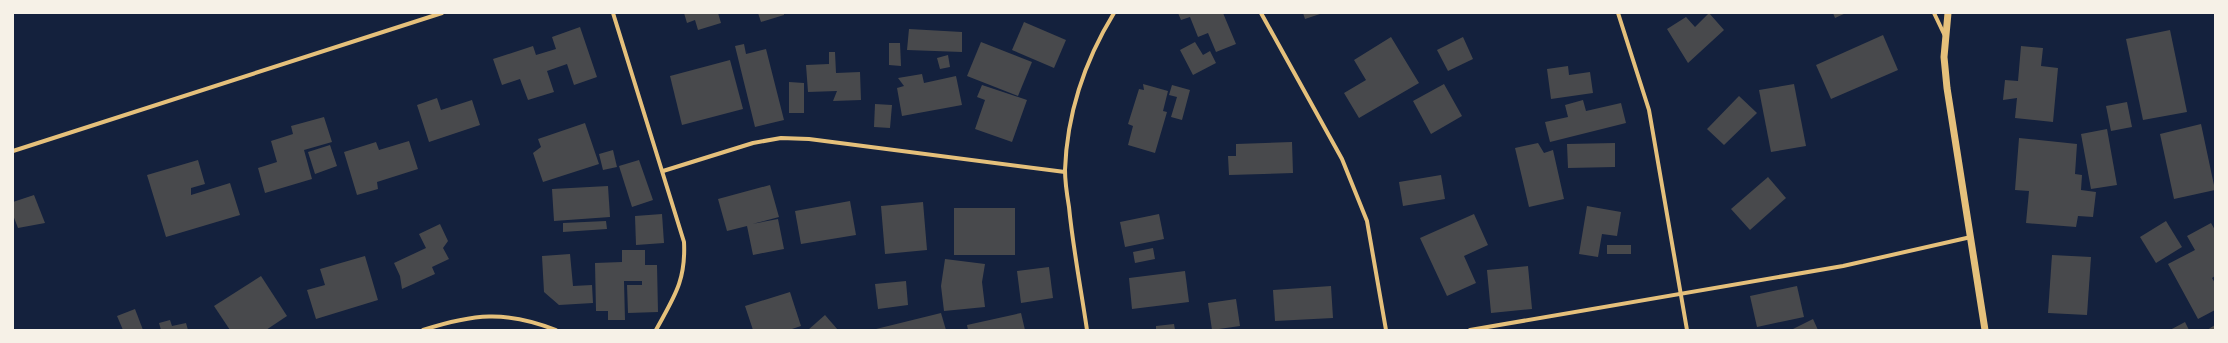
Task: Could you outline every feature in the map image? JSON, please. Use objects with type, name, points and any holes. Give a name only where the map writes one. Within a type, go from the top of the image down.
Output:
[{"type":"street","points":[[13,151],[442,13]]},
{"type":"street","points":[[613,13],[681,228],[685,258],[684,274],[678,291],[656,330]]},
{"type":"street","points":[[1087,330],[1065,172],[1069,125],[1081,78],[1098,39],[1114,13]]},
{"type":"street","points":[[1261,13],[1342,160],[1367,221],[1386,330]]},
{"type":"street","points":[[1618,13],[1649,110],[1687,330]]},
{"type":"street","points":[[1934,13],[1945,37]]},
{"type":"street","points":[[1948,13],[1944,57],[1947,88],[1985,330]]},
{"type":"street","points":[[663,171],[753,143],[781,138],[809,139],[1065,172]]},
{"type":"street","points":[[1470,330],[1843,266],[1971,237]]},
{"type":"street","points":[[423,330],[456,319],[483,315],[517,318],[538,323],[556,330]]},
{"type":"building","points":[[684,13],[718,13],[721,23],[698,30],[695,20],[687,23]]},
{"type":"building","points":[[758,13],[784,13],[784,15],[761,22]]},
{"type":"building","points":[[1178,13],[1223,13],[1236,44],[1216,52],[1208,33],[1198,37],[1190,17],[1181,20]]},
{"type":"building","points":[[1303,13],[1323,13],[1305,19]]},
{"type":"building","points":[[1709,13],[1724,30],[1688,63],[1667,29],[1686,17],[1695,27]]},
{"type":"building","points":[[1833,13],[1846,13],[1835,18]]},
{"type":"building","points":[[1024,22],[1066,40],[1054,68],[1012,50]]},
{"type":"building","points":[[580,27],[597,77],[574,85],[567,64],[547,71],[554,92],[528,100],[520,79],[502,85],[493,59],[533,46],[536,55],[556,49],[552,37]]},
{"type":"building","points":[[909,29],[962,32],[962,52],[907,50]]},
{"type":"building","points":[[2170,30],[2187,112],[2143,120],[2126,39]]},
{"type":"building","points":[[1883,35],[1898,70],[1831,99],[1816,65]]},
{"type":"building","points":[[1391,37],[1419,83],[1359,118],[1344,93],[1366,80],[1354,60]]},
{"type":"building","points":[[1463,37],[1473,59],[1448,71],[1437,50]]},
{"type":"building","points":[[981,42],[1032,62],[1018,96],[967,76]]},
{"type":"building","points":[[1195,42],[1203,55],[1210,51],[1216,63],[1193,75],[1180,50]]},
{"type":"building","points":[[889,43],[900,43],[901,66],[889,65]]},
{"type":"building","points":[[744,44],[746,54],[766,49],[784,120],[755,127],[735,46]]},
{"type":"building","points":[[2021,46],[2043,48],[2041,66],[2058,68],[2053,122],[2015,118],[2017,98],[2003,100],[2005,80],[2018,81]]},
{"type":"building","points":[[829,52],[835,52],[836,73],[860,72],[861,100],[833,101],[837,91],[808,92],[806,65],[829,64]]},
{"type":"building","points":[[948,55],[950,67],[940,69],[937,58]]},
{"type":"building","points":[[730,60],[743,109],[682,125],[670,76]]},
{"type":"building","points":[[1568,66],[1569,75],[1590,72],[1593,93],[1551,99],[1547,69]]},
{"type":"building","points":[[922,74],[924,83],[956,76],[962,105],[902,116],[897,88],[904,86],[898,78]]},
{"type":"building","points":[[789,82],[804,83],[804,113],[789,113]]},
{"type":"building","points":[[1143,84],[1168,91],[1163,111],[1167,112],[1155,153],[1128,145],[1133,126],[1128,124],[1139,89],[1144,90]]},
{"type":"building","points":[[1444,84],[1462,116],[1431,134],[1413,101]]},
{"type":"building","points":[[1794,84],[1806,146],[1771,152],[1759,90]]},
{"type":"building","points":[[982,85],[1027,100],[1012,142],[975,129],[985,100],[977,97]]},
{"type":"building","points":[[1172,85],[1190,90],[1182,120],[1171,117],[1177,97],[1169,95]]},
{"type":"building","points":[[1739,96],[1757,113],[1724,145],[1707,129]]},
{"type":"building","points":[[437,98],[441,110],[472,100],[480,125],[429,142],[417,105]]},
{"type":"building","points":[[1583,100],[1586,111],[1621,103],[1626,123],[1550,142],[1545,122],[1568,117],[1565,105]]},
{"type":"building","points":[[2127,102],[2132,127],[2111,131],[2106,106]]},
{"type":"building","points":[[875,104],[892,105],[890,128],[874,127]]},
{"type":"building","points":[[324,117],[332,142],[304,150],[312,179],[265,193],[258,168],[277,162],[271,141],[293,134],[291,126]]},
{"type":"building","points":[[585,123],[599,164],[543,182],[533,153],[541,147],[538,139]]},
{"type":"building","points":[[2201,124],[2215,190],[2174,199],[2160,134]]},
{"type":"building","points":[[2107,129],[2117,185],[2091,189],[2081,134]]},
{"type":"building","points":[[2019,138],[2077,144],[2075,174],[2082,175],[2081,190],[2096,192],[2093,217],[2078,216],[2076,227],[2026,223],[2029,191],[2015,190]]},
{"type":"building","points":[[409,141],[418,169],[377,182],[378,189],[357,195],[344,152],[376,142],[379,150]]},
{"type":"building","points":[[1292,142],[1293,173],[1229,175],[1228,156],[1236,156],[1236,144]]},
{"type":"building","points":[[1538,143],[1544,153],[1553,150],[1564,199],[1529,207],[1515,148]]},
{"type":"building","points":[[1615,143],[1615,167],[1568,168],[1567,144]]},
{"type":"building","points":[[330,145],[337,166],[315,174],[308,152]]},
{"type":"building","points":[[613,150],[617,167],[603,170],[599,154]]},
{"type":"building","points":[[198,160],[205,184],[191,188],[191,195],[230,183],[240,215],[166,237],[147,175]]},
{"type":"building","points":[[639,160],[653,200],[632,207],[619,166]]},
{"type":"building","points":[[1441,175],[1445,199],[1403,206],[1399,182]]},
{"type":"building","points":[[1768,177],[1786,198],[1750,230],[1731,209]]},
{"type":"building","points":[[770,185],[779,217],[752,224],[778,219],[784,249],[753,255],[747,226],[727,231],[718,199]]},
{"type":"building","points":[[608,186],[610,217],[554,221],[552,189]]},
{"type":"building","points":[[34,195],[45,223],[18,228],[13,215],[13,202]]},
{"type":"building","points":[[850,201],[856,235],[801,244],[795,211]]},
{"type":"building","points":[[923,202],[927,250],[885,254],[881,206]]},
{"type":"building","points":[[1587,206],[1621,212],[1617,236],[1602,234],[1598,257],[1579,254]]},
{"type":"building","points":[[954,208],[1015,208],[1015,255],[954,255]]},
{"type":"building","points":[[662,214],[664,243],[636,245],[635,216]]},
{"type":"building","points":[[1159,214],[1164,239],[1125,247],[1120,222]]},
{"type":"building","points":[[1474,214],[1488,245],[1464,256],[1476,283],[1447,296],[1420,238]]},
{"type":"building","points":[[606,221],[607,229],[563,232],[563,223]]},
{"type":"building","points":[[2166,221],[2182,247],[2156,263],[2140,237]]},
{"type":"building","points":[[2211,223],[2215,230],[2215,276],[2212,278],[2215,283],[2215,310],[2198,319],[2168,264],[2195,250],[2187,236]]},
{"type":"building","points":[[440,224],[448,241],[443,248],[449,259],[432,267],[435,274],[402,289],[400,276],[394,263],[426,248],[419,234]]},
{"type":"building","points":[[1607,245],[1631,245],[1631,254],[1607,254]]},
{"type":"building","points":[[1153,248],[1155,259],[1135,263],[1133,252]]},
{"type":"building","points":[[622,250],[645,250],[645,265],[657,265],[658,312],[628,313],[627,285],[642,285],[642,281],[624,281],[625,320],[608,320],[608,311],[596,311],[595,263],[622,262]]},
{"type":"building","points":[[570,254],[573,286],[592,285],[593,303],[559,305],[544,292],[542,256]]},
{"type":"building","points":[[2052,255],[2091,257],[2087,315],[2048,313]]},
{"type":"building","points":[[365,256],[378,300],[316,319],[307,290],[325,285],[320,269]]},
{"type":"building","points":[[945,259],[985,264],[982,282],[985,307],[944,311],[941,286]]},
{"type":"building","points":[[1528,266],[1532,309],[1491,313],[1487,270]]},
{"type":"building","points":[[1049,267],[1053,298],[1021,303],[1017,271]]},
{"type":"building","points":[[1185,271],[1189,302],[1132,309],[1129,278]]},
{"type":"building","points":[[261,276],[287,316],[266,330],[230,330],[214,306]]},
{"type":"building","points":[[906,281],[908,305],[878,309],[875,284]]},
{"type":"building","points":[[1331,286],[1333,318],[1275,321],[1273,290]]},
{"type":"building","points":[[1797,286],[1804,317],[1757,327],[1750,296]]},
{"type":"building","points":[[790,292],[801,326],[789,330],[753,330],[745,306]]},
{"type":"building","points":[[1236,299],[1240,326],[1212,330],[1208,303]]},
{"type":"building","points":[[135,309],[143,330],[123,330],[117,316]]},
{"type":"building","points":[[941,313],[946,330],[876,330],[876,329]]},
{"type":"building","points":[[1021,313],[1025,330],[968,330],[967,325]]},
{"type":"building","points":[[825,315],[838,330],[808,330]]},
{"type":"building","points":[[1813,319],[1818,330],[1791,330]]},
{"type":"building","points":[[170,320],[172,326],[186,323],[188,330],[161,330],[159,323]]},
{"type":"building","points":[[2185,322],[2189,330],[2170,330]]},
{"type":"building","points":[[1174,324],[1175,330],[1156,330],[1156,326]]},
{"type":"building","points":[[2215,325],[2215,330],[2207,330]]}]
